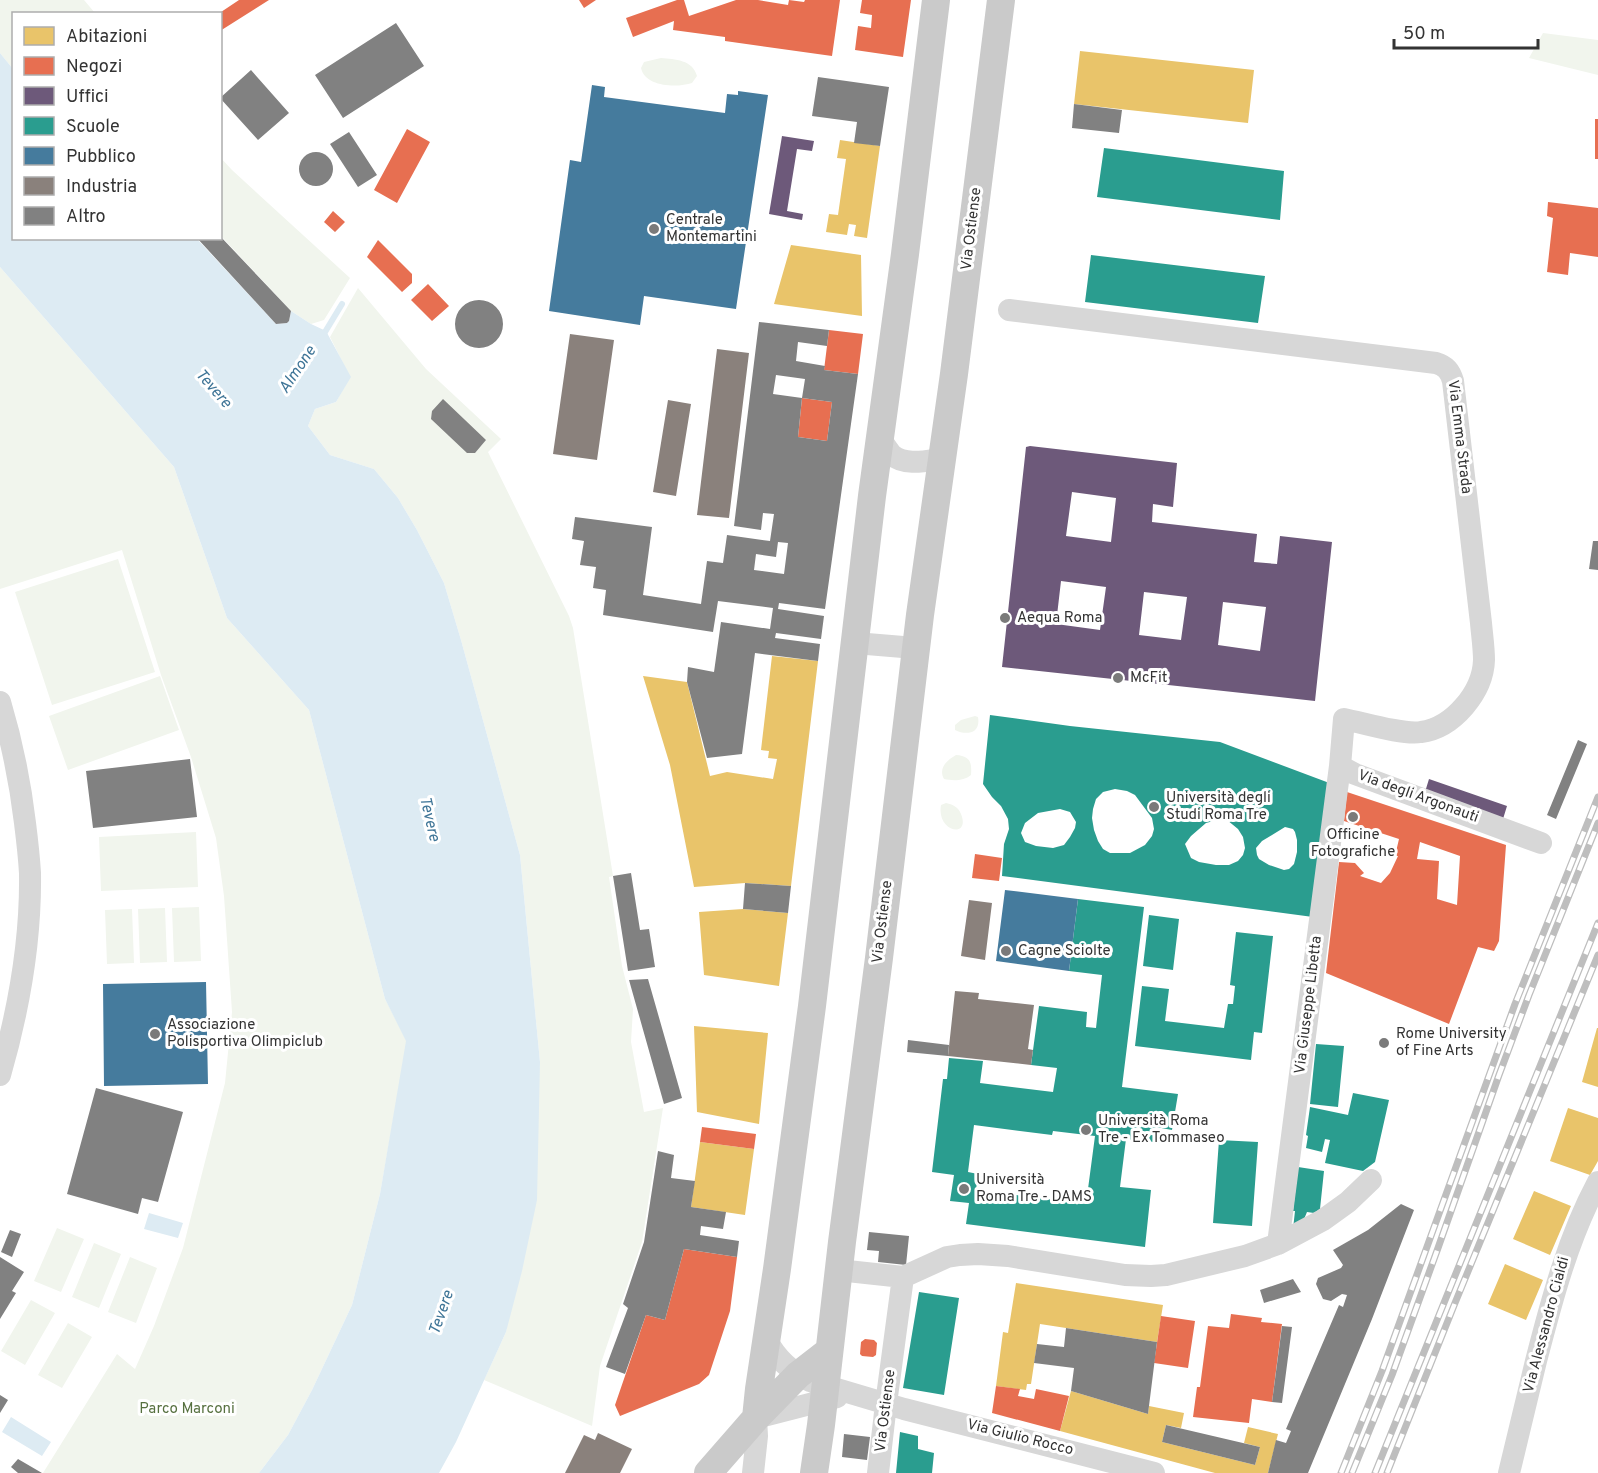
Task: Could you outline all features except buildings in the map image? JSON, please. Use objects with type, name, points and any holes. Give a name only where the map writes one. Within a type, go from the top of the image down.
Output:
[{"type":"main road","points":[[756,1418],[812,1006],[880,438],[936,0]]},
{"type":"main road","name":"Via Ostiense","points":[[814,1473],[833,1393],[829,1351],[838,1270],[873,1003],[915,648],[972,237],[1001,0]]},
{"type":"main road","points":[[708,1473],[756,1418],[798,1375],[829,1351]]},
{"type":"street","name":"Via Emma Strada","points":[[1009,310],[1436,363],[1448,370],[1453,381],[1481,623],[1484,661],[1481,676],[1469,702],[1456,715],[1435,729],[1407,732],[1344,719]]},
{"type":"street","points":[[880,438],[893,455],[901,460],[918,462],[942,459]]},
{"type":"street","points":[[855,643],[915,648]]},
{"type":"street","points":[[0,702],[21,789],[30,870],[30,892],[26,953],[18,1006],[0,1075]]},
{"type":"street","name":"Via degli Argonauti","points":[[1344,719],[1340,766],[1355,774],[1541,843]]},
{"type":"street","name":"Via Giuseppe Libetta","points":[[1278,1244],[1340,766]]},
{"type":"street","points":[[838,1270],[903,1277],[941,1259],[967,1254],[1008,1256],[1125,1275],[1151,1276],[1175,1273],[1254,1253],[1278,1244],[1323,1220],[1348,1202],[1371,1180]]},
{"type":"street","name":"Via Alessandro Cialdi","points":[[1509,1473],[1562,1265],[1582,1214],[1598,1182]]},
{"type":"street","name":"Via Ostiense","points":[[878,1473],[903,1277]]},
{"type":"street","points":[[766,1339],[779,1359],[798,1375],[833,1393],[886,1404]]},
{"type":"street","points":[[753,1473],[757,1436],[756,1418],[833,1393]]},
{"type":"street","name":"Via Giulio Rocco","points":[[886,1404],[1154,1473]]},
{"type":"green space","points":[[0,0],[84,0],[94,12],[12,12],[12,68],[0,53]]},
{"type":"green space","points":[[1543,33],[1598,40],[1598,75],[1529,58]]},
{"type":"green space","points":[[661,58],[688,64],[697,76],[692,83],[686,85],[662,84],[649,79],[641,68],[644,62]]},
{"type":"green space","points":[[222,159],[350,278],[324,320],[311,324],[291,311],[222,237]]},
{"type":"green space","name":"Parco Marconi","points":[[0,267],[174,467],[227,618],[309,710],[385,999],[407,1041],[380,1194],[352,1305],[288,1435],[259,1473],[43,1473],[117,1354],[135,1369],[154,1326],[183,1248],[225,1083],[232,1012],[224,896],[216,838],[122,550],[0,589]]},
{"type":"green space","points":[[358,288],[426,369],[501,439],[488,452],[573,628],[613,876],[609,877],[622,966],[633,1009],[631,1042],[644,1112],[663,1108],[642,1242],[600,1366],[592,1426],[484,1380],[506,1332],[540,1062],[520,855],[444,583],[398,498],[374,469],[330,455],[308,426],[315,409],[336,402],[350,377],[330,337]]},
{"type":"green space","points":[[118,559],[155,672],[52,705],[15,592]]},
{"type":"green space","points":[[160,676],[179,730],[68,770],[49,716]]},
{"type":"green space","points":[[978,717],[978,722],[975,730],[964,733],[955,730],[955,725],[961,720]]},
{"type":"green space","points":[[956,755],[969,760],[971,775],[958,780],[944,779],[943,768]]},
{"type":"green space","points":[[946,803],[955,807],[961,814],[963,822],[958,829],[953,829],[943,821],[941,805]]},
{"type":"green space","points":[[196,832],[198,887],[101,891],[99,837]]},
{"type":"green space","points":[[199,907],[201,961],[174,962],[172,908]]},
{"type":"green space","points":[[165,908],[167,962],[140,963],[138,909]]},
{"type":"green space","points":[[132,909],[134,963],[107,964],[105,910]]},
{"type":"green space","points":[[57,1228],[84,1239],[61,1292],[34,1281]]},
{"type":"green space","points":[[94,1243],[121,1254],[99,1308],[72,1297]]},
{"type":"green space","points":[[130,1257],[157,1268],[136,1323],[108,1312]]},
{"type":"green space","points":[[31,1300],[55,1313],[25,1365],[1,1351]]},
{"type":"green space","points":[[68,1323],[92,1337],[62,1388],[38,1375]]},
{"type":"water","name":"Tevere","points":[[0,53],[12,68],[12,240],[198,240],[276,324],[287,323],[291,311],[326,331],[351,377],[336,402],[315,409],[308,426],[330,455],[374,469],[398,498],[444,583],[520,855],[540,1062],[537,1200],[522,1271],[506,1332],[456,1442],[439,1473],[259,1473],[288,1435],[352,1305],[380,1194],[406,1041],[385,999],[309,710],[227,618],[174,467],[0,267]]},
{"type":"water","points":[[149,1213],[183,1223],[178,1238],[144,1229]]},
{"type":"water","points":[[11,1417],[51,1442],[42,1456],[2,1432]]},
{"type":"waterway","name":"Almone","points":[[322,337],[342,304]]},
{"type":"railway","points":[[1341,1473],[1382,1371],[1515,1004],[1598,797]]},
{"type":"railway","points":[[1352,1473],[1392,1375],[1529,995],[1598,823]]},
{"type":"railway","points":[[1375,1473],[1598,923]]},
{"type":"railway","points":[[1387,1473],[1598,955]]},
{"type":"place","name":"Centrale Montemartini","points":[[654,229]]},
{"type":"place","name":"Aequa Roma","points":[[1005,618]]},
{"type":"place","name":"McFit","points":[[1118,678]]},
{"type":"place","name":"Università degli Studi Roma Tre","points":[[1154,807]]},
{"type":"place","name":"Officine Fotografiche","points":[[1353,817]]},
{"type":"place","name":"Cagne Sciolte","points":[[1006,951]]},
{"type":"place","name":"Associazione Polisportiva Olimpiclub","points":[[155,1034]]},
{"type":"place","name":"Rome University of Fine Arts","points":[[1384,1043]]},
{"type":"place","name":"Università Roma Tre - Ex Tommaseo","points":[[1086,1130]]},
{"type":"place","name":"Università Roma Tre - DAMS","points":[[964,1189]]}]
